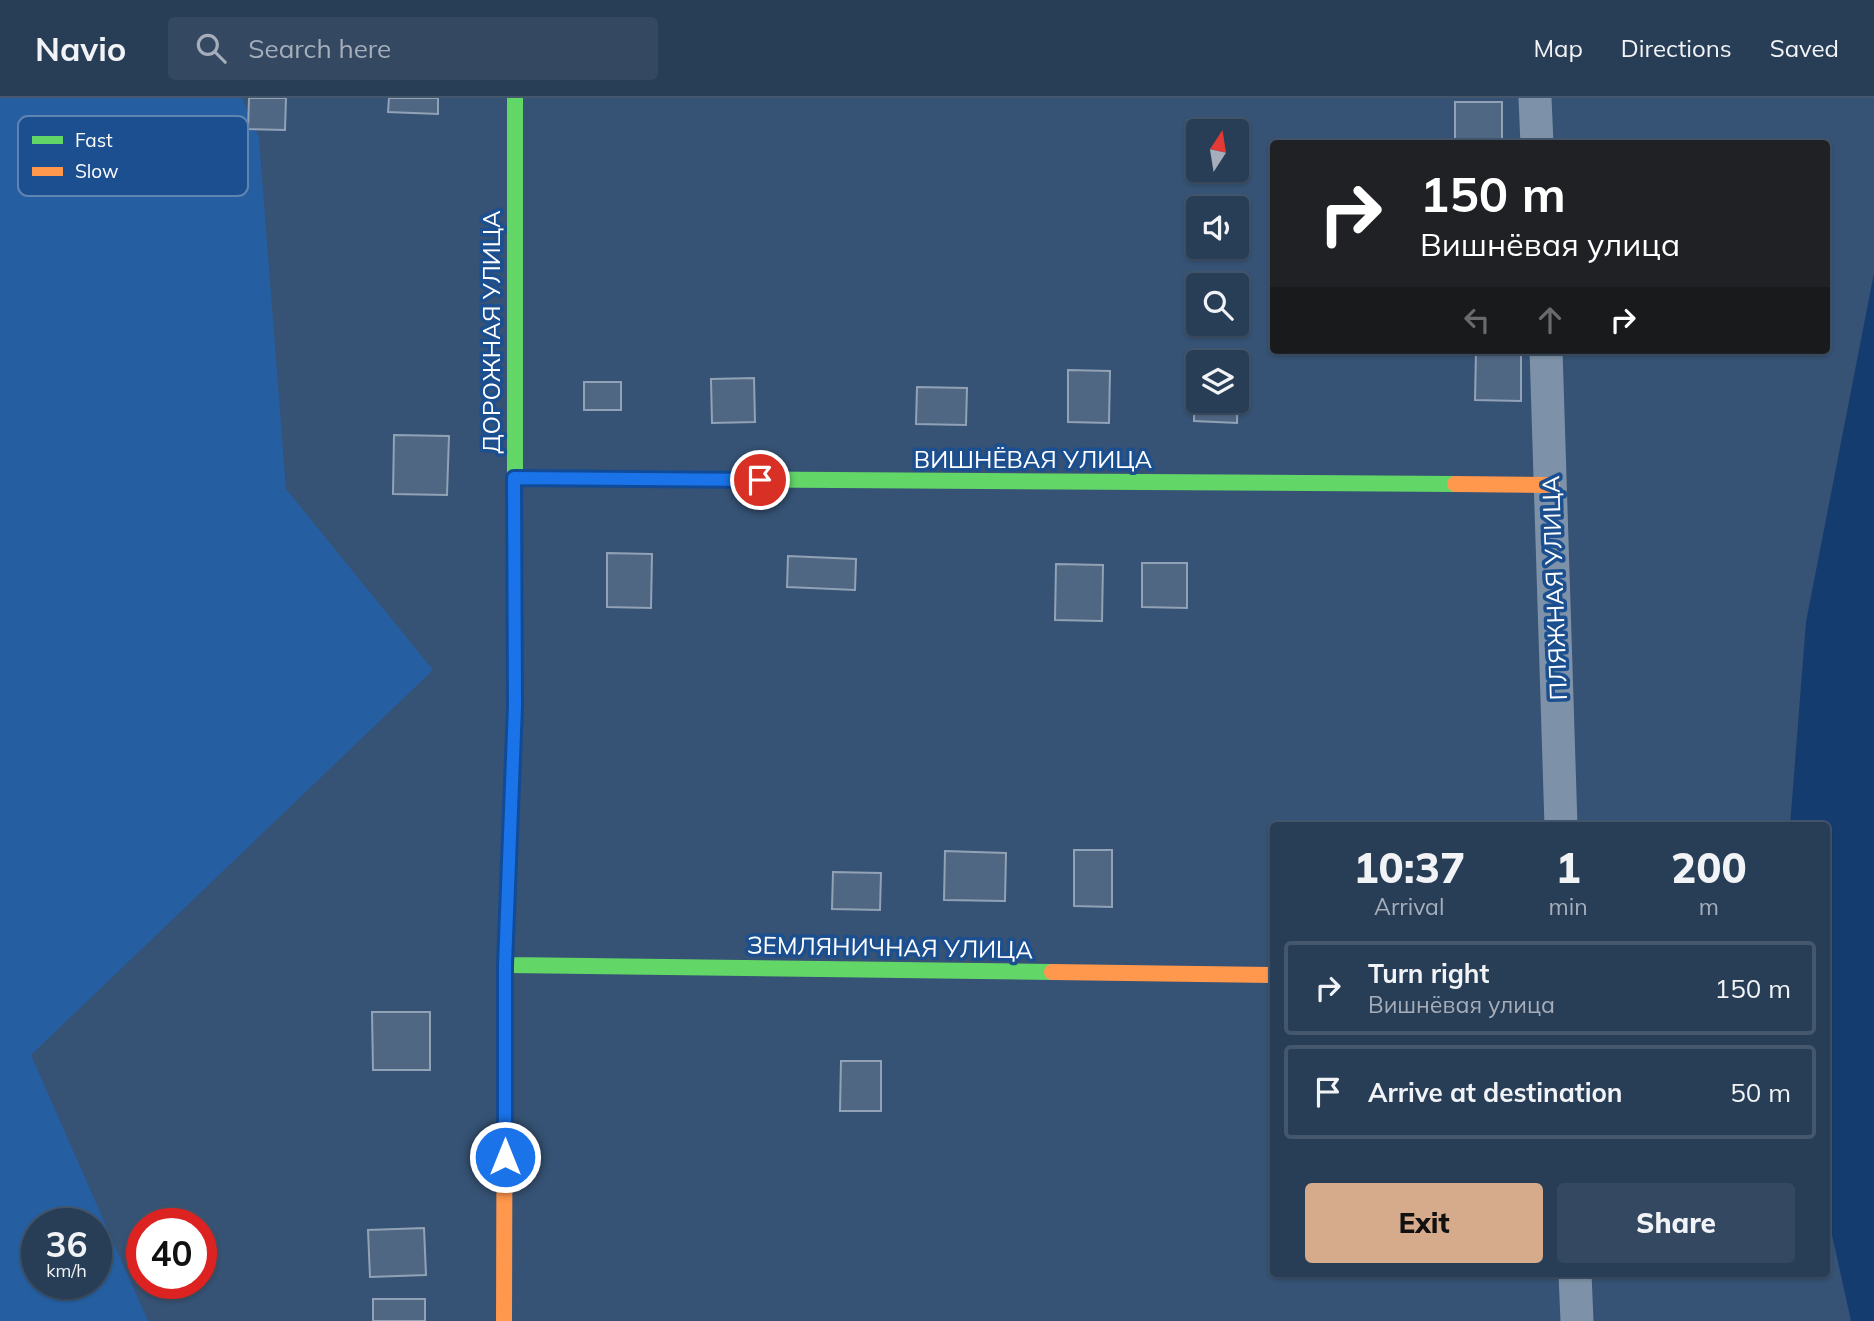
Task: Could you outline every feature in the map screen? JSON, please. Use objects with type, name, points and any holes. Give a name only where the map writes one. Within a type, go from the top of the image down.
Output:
[{"type":"street","name":"ДОРОЖНАЯ УЛИЦА","points":[[504,1321],[505,965],[515,706],[515,98]]},
{"type":"street","points":[[1535,98],[1536,140]]},
{"type":"street","name":"ПЛЯЖНАЯ УЛИЦА","points":[[1546,354],[1561,822]]},
{"type":"street","name":"ВИШНЁВАЯ УЛИЦА","points":[[514,478],[1552,485]]},
{"type":"street","name":"ЗЕМЛЯНИЧНАЯ УЛИЦА","points":[[505,965],[1270,975]]},
{"type":"street","points":[[1575,1277],[1577,1321]]},
{"type":"shaded area","points":[[0,98],[242,98],[259,138],[286,489],[433,670],[31,1055],[98,1208],[21,1208],[21,1299],[112,1299],[112,1239],[126,1271],[126,1299],[138,1299],[148,1321],[0,1321]]},
{"type":"shaded area","points":[[1874,273],[1874,1321],[1851,1321],[1830,1226],[1830,822],[1790,822],[1806,622]]},
{"type":"building","points":[[249,98],[286,98],[285,130],[248,129]]},
{"type":"building","points":[[389,98],[438,98],[438,114],[388,112]]},
{"type":"building","points":[[1455,102],[1502,102],[1502,140],[1455,140]]},
{"type":"building","points":[[1476,354],[1521,354],[1521,401],[1475,400]]},
{"type":"building","points":[[1068,370],[1110,371],[1109,423],[1068,422]]},
{"type":"building","points":[[754,378],[755,422],[712,423],[711,379]]},
{"type":"building","points":[[584,382],[621,382],[621,410],[584,410]]},
{"type":"building","points":[[917,387],[967,388],[966,425],[916,424]]},
{"type":"building","points":[[1194,413],[1237,413],[1237,423],[1194,421]]},
{"type":"building","points":[[394,435],[449,436],[447,495],[393,494]]},
{"type":"building","points":[[607,553],[652,554],[651,608],[607,607]]},
{"type":"building","points":[[788,556],[856,559],[855,590],[787,587]]},
{"type":"building","points":[[1142,563],[1187,563],[1187,608],[1142,607]]},
{"type":"building","points":[[1056,564],[1103,565],[1102,621],[1055,620]]},
{"type":"building","points":[[1074,850],[1112,850],[1112,907],[1074,906]]},
{"type":"building","points":[[945,851],[1006,853],[1005,901],[944,900]]},
{"type":"building","points":[[833,872],[881,873],[880,910],[832,909]]},
{"type":"building","points":[[372,1012],[430,1012],[430,1070],[373,1070]]},
{"type":"building","points":[[841,1061],[881,1061],[881,1111],[840,1111]]},
{"type":"building","points":[[424,1228],[426,1275],[370,1277],[368,1230]]},
{"type":"building","points":[[373,1299],[425,1299],[425,1321],[373,1321]]},
{"type":"traffic: fast","points":[[505,964],[515,706],[515,98]]},
{"type":"traffic: fast","points":[[514,478],[1455,484]]},
{"type":"traffic: fast","points":[[505,965],[1052,972]]},
{"type":"traffic: slow","points":[[1455,484],[1552,485]]},
{"type":"traffic: slow","points":[[504,1321],[505,964]]},
{"type":"traffic: slow","points":[[1052,972],[1270,975]]},
{"type":"route","points":[[505,1157],[505,965],[515,706],[514,478],[760,480]]}]
